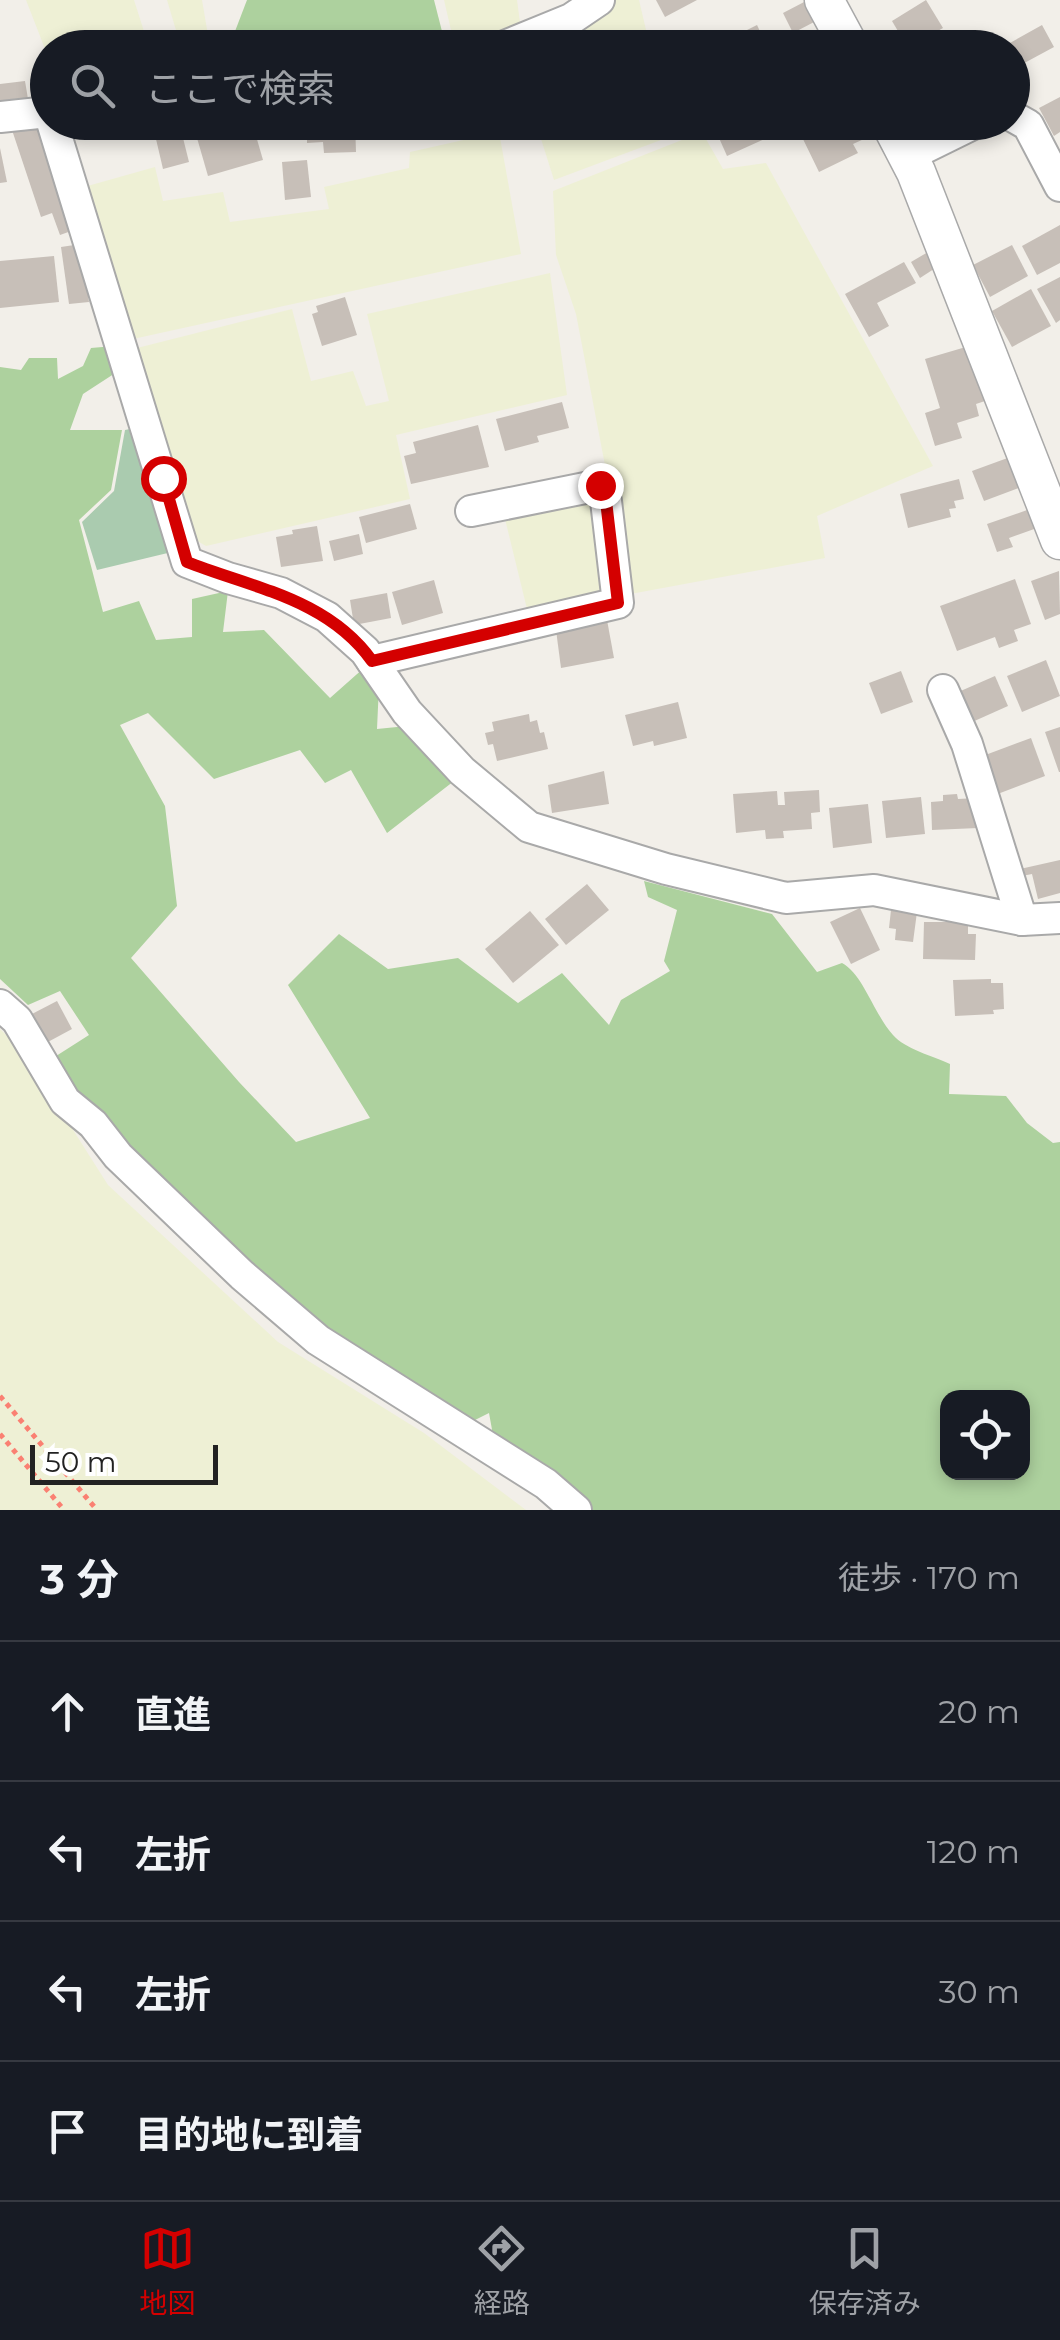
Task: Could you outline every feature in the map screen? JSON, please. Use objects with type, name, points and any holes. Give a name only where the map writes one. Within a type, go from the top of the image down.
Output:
[{"type":"street","points":[[545,30],[572,19],[599,0]]},
{"type":"street","points":[[824,0],[840,30]]},
{"type":"street","points":[[0,117],[30,114]]},
{"type":"street","points":[[1030,129],[1060,186]]},
{"type":"street","points":[[58,140],[187,562],[281,593],[327,617],[372,661],[407,712],[462,771],[530,827],[666,869],[786,898],[874,890],[1022,920],[1060,918]]},
{"type":"street","points":[[900,140],[1060,540]]},
{"type":"street","points":[[908,156],[940,140]]},
{"type":"street","points":[[372,661],[618,603],[606,501],[600,485],[471,512]]},
{"type":"street","points":[[943,690],[967,744],[1022,920]]},
{"type":"street","points":[[0,1005],[17,1020],[65,1101],[93,1124],[118,1156],[242,1275],[318,1340],[546,1484],[576,1510]]},
{"type":"path","points":[[0,1396],[97,1510]]},
{"type":"path","points":[[0,1434],[64,1510]]},
{"type":"green space","points":[[26,0],[134,0],[144,30],[38,30]]},
{"type":"green space","points":[[167,0],[202,0],[207,30],[176,30]]},
{"type":"green space","points":[[247,0],[434,0],[442,30],[236,30]]},
{"type":"green space","points":[[444,0],[517,0],[521,30],[451,30]]},
{"type":"green space","points":[[613,0],[639,0],[646,30],[565,30]]},
{"type":"green space","points":[[463,140],[500,140],[521,254],[133,339],[84,187],[155,167],[163,201],[223,192],[230,222],[329,209],[324,187],[409,168],[410,152]]},
{"type":"green space","points":[[541,140],[661,140],[554,180]]},
{"type":"green space","points":[[682,140],[707,140],[723,169],[766,163],[933,466],[817,516],[825,558],[528,613],[505,519],[609,486],[576,314],[556,255],[553,191]]},
{"type":"green space","points":[[550,273],[567,395],[396,435],[410,499],[206,546],[192,538],[133,349],[292,309],[311,381],[353,371],[366,406],[389,401],[367,314]]},
{"type":"green space","points":[[114,346],[123,368],[83,394],[70,430],[122,430],[111,490],[79,520],[103,612],[139,601],[156,640],[192,637],[192,599],[228,591],[223,632],[264,630],[330,698],[365,667],[379,685],[377,729],[407,726],[454,781],[387,833],[351,770],[325,783],[300,750],[214,779],[148,713],[120,725],[165,806],[177,906],[131,958],[296,1142],[370,1118],[288,985],[339,934],[388,969],[458,958],[518,1003],[562,973],[609,1025],[621,1000],[670,971],[664,961],[677,910],[648,897],[644,881],[772,914],[817,972],[842,963],[856,976],[898,1040],[950,1064],[949,1094],[1006,1096],[1027,1123],[1053,1143],[1060,1142],[1060,1510],[585,1510],[495,1446],[489,1413],[463,1426],[321,1337],[74,1099],[53,1058],[89,1035],[60,991],[28,1005],[0,979],[0,367],[21,370],[29,358],[57,358],[58,379],[83,366],[91,348]]},
{"type":"green space","points":[[135,428],[176,551],[97,570],[82,522],[114,491],[125,430]]},
{"type":"green space","points":[[0,1029],[23,1051],[108,1185],[278,1342],[424,1433],[526,1510],[0,1510]]},
{"type":"building","points":[[656,0],[697,0],[665,17]]},
{"type":"building","points":[[926,0],[943,28],[897,30],[892,21]]},
{"type":"building","points":[[806,1],[816,21],[792,30],[783,13]]},
{"type":"building","points":[[1042,25],[1054,47],[1030,60],[1030,32]]},
{"type":"building","points":[[25,81],[29,105],[0,109],[0,84]]},
{"type":"building","points":[[1060,97],[1060,132],[1054,136],[1039,108]]},
{"type":"building","points":[[30,124],[30,140],[43,140],[74,230],[60,235],[52,213],[41,217],[12,130]]},
{"type":"building","points":[[156,140],[184,140],[189,162],[163,169]]},
{"type":"building","points":[[198,140],[257,140],[263,160],[208,176]]},
{"type":"building","points":[[307,140],[356,140],[356,152],[324,153],[323,142]]},
{"type":"building","points":[[720,140],[762,140],[727,156]]},
{"type":"building","points":[[803,140],[862,140],[853,144],[858,153],[819,172]]},
{"type":"building","points":[[0,148],[7,182],[0,183]]},
{"type":"building","points":[[307,160],[311,197],[285,200],[282,162]]},
{"type":"building","points":[[1060,225],[1060,263],[1037,275],[1022,246]]},
{"type":"building","points":[[81,244],[89,302],[69,304],[61,247]]},
{"type":"building","points":[[1012,245],[1028,276],[990,297],[973,265]]},
{"type":"building","points":[[928,252],[937,267],[920,278],[911,262]]},
{"type":"building","points":[[54,256],[59,302],[0,308],[0,261]]},
{"type":"building","points":[[904,262],[916,283],[877,303],[889,326],[869,337],[845,294]]},
{"type":"building","points":[[1060,277],[1060,320],[1056,323],[1037,289]]},
{"type":"building","points":[[1031,289],[1051,326],[1012,347],[992,311]]},
{"type":"building","points":[[345,297],[357,335],[322,346],[312,314],[318,312],[316,306]]},
{"type":"building","points":[[976,344],[988,400],[976,404],[979,416],[957,423],[962,438],[935,446],[925,413],[940,408],[925,359]]},
{"type":"building","points":[[562,402],[569,428],[537,436],[539,442],[505,451],[496,419]]},
{"type":"building","points":[[478,425],[489,467],[411,484],[404,456],[416,453],[413,442]]},
{"type":"building","points":[[1013,456],[1024,486],[984,501],[972,471]]},
{"type":"building","points":[[959,479],[964,499],[954,501],[956,508],[949,509],[951,517],[908,528],[900,494]]},
{"type":"building","points":[[410,504],[417,529],[366,543],[359,517]]},
{"type":"building","points":[[1030,509],[1037,528],[1009,538],[1013,547],[997,552],[987,524]]},
{"type":"building","points":[[317,526],[323,561],[281,567],[276,537]]},
{"type":"building","points":[[359,534],[363,554],[334,561],[329,541]]},
{"type":"building","points":[[1059,571],[1060,614],[1045,620],[1031,581]]},
{"type":"building","points":[[1015,579],[1031,624],[1014,630],[1018,641],[999,648],[995,637],[957,651],[940,606]]},
{"type":"building","points":[[434,580],[443,613],[402,625],[392,592]]},
{"type":"building","points":[[387,593],[391,618],[354,625],[350,600]]},
{"type":"building","points":[[607,620],[614,658],[561,668],[556,630]]},
{"type":"building","points":[[1046,660],[1060,696],[1022,712],[1007,676]]},
{"type":"building","points":[[901,671],[913,702],[881,714],[869,683]]},
{"type":"building","points":[[995,676],[1008,706],[970,723],[956,693]]},
{"type":"building","points":[[678,702],[687,738],[654,746],[653,741],[633,746],[625,715]]},
{"type":"building","points":[[529,714],[530,722],[537,720],[540,733],[544,732],[548,749],[497,761],[493,744],[488,745],[485,733],[494,731],[492,722]]},
{"type":"building","points":[[1060,727],[1060,772],[1059,772],[1045,732]]},
{"type":"building","points":[[1031,738],[1045,776],[995,795],[980,757]]},
{"type":"building","points":[[604,771],[609,804],[552,813],[548,785]]},
{"type":"building","points":[[819,790],[820,812],[811,813],[812,829],[783,831],[784,838],[766,839],[765,830],[736,833],[733,794],[777,791],[778,805],[785,805],[784,792]]},
{"type":"building","points":[[957,794],[958,799],[977,798],[978,828],[932,830],[931,802],[943,801],[943,795]]},
{"type":"building","points":[[921,797],[925,834],[886,838],[882,801]]},
{"type":"building","points":[[868,804],[872,843],[833,848],[829,808]]},
{"type":"building","points":[[1060,860],[1060,893],[1038,899],[1032,874],[1022,876],[1020,869]]},
{"type":"building","points":[[587,884],[609,910],[566,945],[545,919]]},
{"type":"building","points":[[860,908],[880,950],[851,964],[830,922]]},
{"type":"building","points":[[891,910],[917,912],[913,942],[895,940],[896,929],[889,928]]},
{"type":"building","points":[[530,911],[559,945],[513,983],[485,949]]},
{"type":"building","points":[[924,922],[968,922],[968,934],[976,934],[975,960],[923,959]]},
{"type":"building","points":[[991,979],[991,983],[1003,983],[1004,1009],[993,1010],[994,1014],[955,1016],[953,980]]},
{"type":"building","points":[[57,1001],[72,1029],[46,1043],[30,1015]]},
{"type":"route","points":[[163,478],[187,562],[281,593],[327,617],[372,661],[618,603],[606,501],[600,485]]}]
